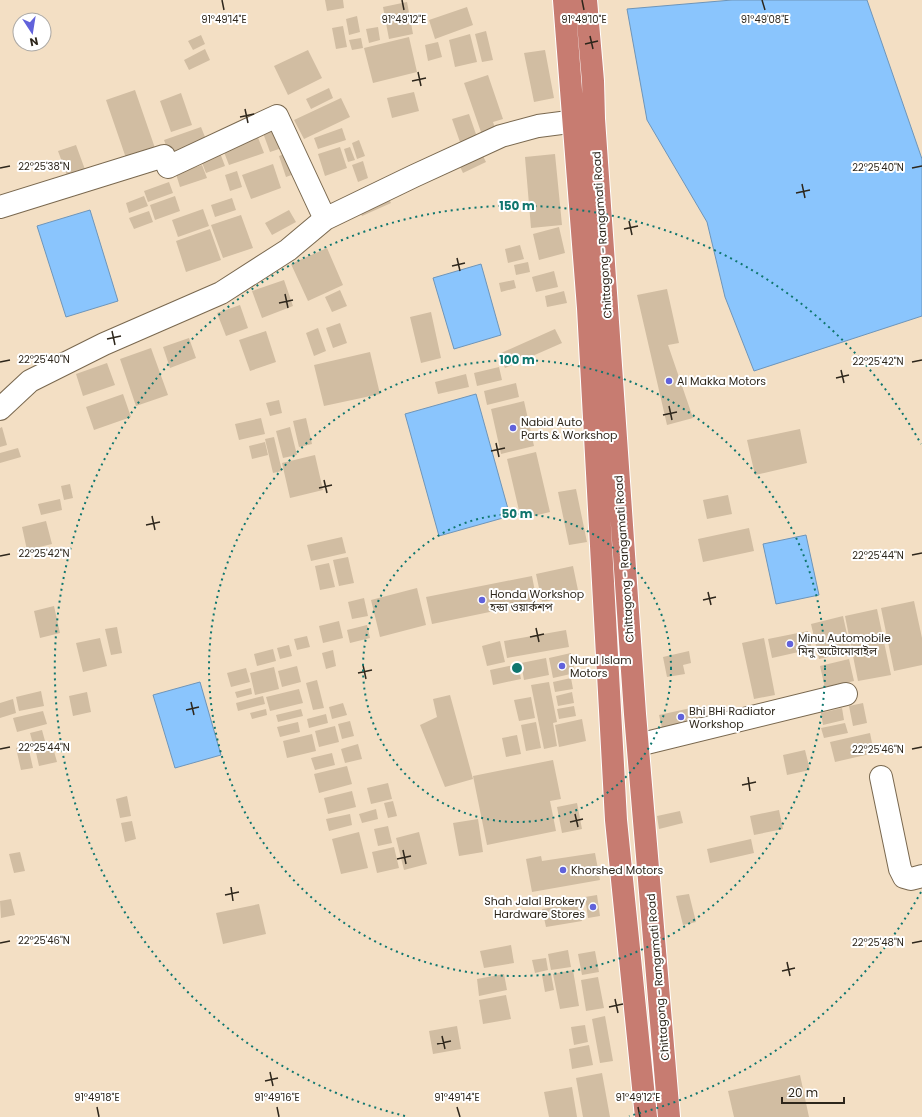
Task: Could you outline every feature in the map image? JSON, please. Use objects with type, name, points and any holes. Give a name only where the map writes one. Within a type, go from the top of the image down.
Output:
[{"type":"highway","name":"Chittagong - Rangamati Road","points":[[564,0],[588,316],[616,820],[646,1117]]},
{"type":"highway","name":"Chittagong - Rangamati Road","points":[[586,0],[593,81],[594,119],[638,745],[669,1117]]},
{"type":"street","points":[[0,207],[164,156],[168,167],[278,116],[325,219]]},
{"type":"street","points":[[0,409],[30,381],[104,344],[221,293],[288,250],[325,219],[501,136],[538,126],[594,119]]},
{"type":"street","points":[[638,745],[846,694]]},
{"type":"street","points":[[881,777],[900,869],[904,877],[911,879],[922,876]]},
{"type":"water","points":[[732,0],[867,0],[922,159],[922,316],[754,371],[725,297],[707,222],[647,120],[627,9]]},
{"type":"water","points":[[90,210],[118,301],[66,317],[37,226]]},
{"type":"water","points":[[481,264],[501,335],[454,349],[433,278]]},
{"type":"water","points":[[476,394],[510,516],[439,536],[405,414]]},
{"type":"water","points":[[806,535],[819,595],[776,604],[763,544]]},
{"type":"water","points":[[200,682],[221,755],[175,768],[153,695]]},
{"type":"building","points":[[325,0],[343,0],[344,8],[327,11]]},
{"type":"building","points":[[407,2],[413,34],[389,39],[383,7]]},
{"type":"building","points":[[467,7],[473,25],[435,39],[429,20]]},
{"type":"building","points":[[357,16],[360,32],[349,35],[346,19]]},
{"type":"building","points":[[343,26],[347,47],[336,49],[332,28]]},
{"type":"building","points":[[378,27],[380,40],[369,43],[366,29]]},
{"type":"building","points":[[486,31],[493,60],[482,62],[475,34]]},
{"type":"building","points":[[470,34],[477,62],[455,67],[449,40]]},
{"type":"building","points":[[201,35],[205,44],[193,50],[188,41]]},
{"type":"building","points":[[409,37],[417,72],[373,83],[364,48]]},
{"type":"building","points":[[361,38],[363,48],[352,50],[349,40]]},
{"type":"building","points":[[438,42],[442,57],[428,61],[425,45]]},
{"type":"building","points":[[205,49],[210,60],[189,70],[184,60]]},
{"type":"building","points":[[308,50],[322,78],[288,95],[274,66]]},
{"type":"building","points":[[545,50],[554,98],[534,102],[524,53]]},
{"type":"building","points":[[488,75],[503,119],[493,122],[496,131],[482,135],[464,83]]},
{"type":"building","points":[[329,88],[333,98],[311,109],[306,99]]},
{"type":"building","points":[[135,90],[156,151],[127,161],[106,100]]},
{"type":"building","points":[[414,92],[419,111],[392,118],[387,98]]},
{"type":"building","points":[[181,93],[192,125],[171,132],[160,101]]},
{"type":"building","points":[[341,98],[350,117],[304,139],[294,120]]},
{"type":"building","points":[[469,114],[478,140],[461,145],[452,119]]},
{"type":"building","points":[[201,127],[209,147],[171,160],[164,140]]},
{"type":"building","points":[[342,128],[346,140],[318,149],[314,138]]},
{"type":"building","points":[[275,129],[282,148],[270,152],[263,133]]},
{"type":"building","points":[[257,135],[264,153],[229,165],[222,147]]},
{"type":"building","points":[[359,140],[365,156],[357,159],[352,143]]},
{"type":"building","points":[[76,145],[87,175],[69,181],[58,151]]},
{"type":"building","points":[[340,147],[347,168],[325,176],[318,154]]},
{"type":"building","points":[[350,147],[355,160],[348,162],[344,149]]},
{"type":"building","points":[[480,150],[486,162],[463,173],[457,160]]},
{"type":"building","points":[[290,152],[297,173],[286,177],[279,156]]},
{"type":"building","points":[[220,153],[225,166],[206,173],[201,160]]},
{"type":"building","points":[[555,154],[562,225],[531,228],[525,157]]},
{"type":"building","points":[[363,161],[368,178],[358,182],[352,165]]},
{"type":"building","points":[[273,164],[281,188],[251,199],[242,175]]},
{"type":"building","points":[[202,165],[207,178],[180,187],[176,174]]},
{"type":"building","points":[[237,171],[242,187],[230,191],[225,175]]},
{"type":"building","points":[[169,182],[173,193],[148,202],[144,191]]},
{"type":"building","points":[[386,193],[391,203],[362,216],[357,206]]},
{"type":"building","points":[[144,196],[148,206],[129,213],[126,203]]},
{"type":"building","points":[[175,196],[180,211],[155,220],[150,205]]},
{"type":"building","points":[[232,198],[236,210],[215,217],[211,205]]},
{"type":"building","points":[[203,209],[209,226],[178,237],[172,220]]},
{"type":"building","points":[[289,210],[296,222],[272,235],[265,223]]},
{"type":"building","points":[[149,211],[153,222],[134,229],[129,218]]},
{"type":"building","points":[[241,215],[253,248],[223,258],[211,225]]},
{"type":"building","points":[[559,227],[565,253],[539,260],[533,234]]},
{"type":"building","points":[[210,229],[221,260],[186,272],[176,241]]},
{"type":"building","points":[[520,245],[524,259],[508,263],[505,249]]},
{"type":"building","points":[[327,248],[343,285],[308,301],[291,264]]},
{"type":"building","points":[[528,262],[530,272],[516,275],[514,265]]},
{"type":"building","points":[[554,271],[558,287],[536,292],[532,277]]},
{"type":"building","points":[[284,280],[293,306],[262,318],[252,291]]},
{"type":"building","points":[[514,280],[516,288],[501,292],[499,283]]},
{"type":"building","name":"Al Makka Motors","points":[[667,289],[679,343],[668,345],[693,418],[667,425],[637,295]]},
{"type":"building","points":[[340,290],[347,306],[332,312],[325,297]]},
{"type":"building","points":[[564,291],[567,303],[547,307],[545,296]]},
{"type":"building","points":[[240,305],[248,328],[226,336],[217,313]]},
{"type":"building","points":[[431,312],[441,358],[421,363],[410,317]]},
{"type":"building","points":[[340,323],[347,343],[333,348],[326,328]]},
{"type":"building","points":[[318,328],[326,351],[314,356],[306,333]]},
{"type":"building","points":[[555,329],[562,343],[505,368],[499,354]]},
{"type":"building","points":[[266,331],[276,362],[250,371],[239,340]]},
{"type":"building","points":[[189,338],[196,358],[170,368],[163,347]]},
{"type":"building","points":[[151,348],[168,395],[136,406],[120,359]]},
{"type":"building","points":[[370,352],[380,394],[324,406],[314,365]]},
{"type":"building","points":[[107,363],[115,385],[83,396],[76,374]]},
{"type":"building","points":[[499,367],[502,380],[477,386],[474,373]]},
{"type":"building","points":[[466,374],[469,387],[438,394],[435,382]]},
{"type":"building","points":[[516,383],[519,397],[487,405],[484,391]]},
{"type":"building","points":[[123,394],[131,417],[94,430],[86,407]]},
{"type":"building","points":[[279,400],[282,413],[270,416],[266,403]]},
{"type":"building","name":"Nabid Auto Parts & Workshop","points":[[524,401],[534,446],[501,454],[491,409]]},
{"type":"building","points":[[261,418],[265,434],[239,440],[235,424]]},
{"type":"building","points":[[306,418],[312,444],[299,447],[293,421]]},
{"type":"building","points":[[2,427],[7,445],[0,447],[0,428]]},
{"type":"building","points":[[290,427],[297,455],[283,458],[276,431]]},
{"type":"building","points":[[800,429],[807,463],[755,475],[747,440]]},
{"type":"building","points":[[274,437],[282,471],[273,473],[265,439]]},
{"type":"building","points":[[265,442],[268,455],[252,459],[249,446]]},
{"type":"building","points":[[18,448],[21,457],[0,463],[0,453]]},
{"type":"building","points":[[536,452],[550,512],[521,519],[507,459]]},
{"type":"building","points":[[315,455],[323,490],[290,498],[282,463]]},
{"type":"building","points":[[70,484],[73,498],[64,500],[61,486]]},
{"type":"building","points":[[576,489],[587,542],[569,545],[558,492]]},
{"type":"building","points":[[728,495],[732,514],[707,519],[703,500]]},
{"type":"building","points":[[60,499],[62,510],[41,515],[38,504]]},
{"type":"building","points":[[46,521],[52,544],[27,550],[22,527]]},
{"type":"building","points":[[749,528],[754,551],[703,562],[698,539]]},
{"type":"building","points":[[342,537],[346,553],[311,561],[307,545]]},
{"type":"building","points":[[348,557],[354,583],[339,586],[333,560]]},
{"type":"building","points":[[329,563],[335,587],[320,590],[315,566]]},
{"type":"building","points":[[573,566],[579,595],[542,602],[536,574]]},
{"type":"building","name":"Honda Workshop হন্ডা ওয়ার্কশপ","points":[[532,576],[537,602],[432,624],[426,597]]},
{"type":"building","points":[[417,588],[426,625],[380,637],[371,600]]},
{"type":"building","points":[[364,598],[368,616],[352,619],[348,602]]},
{"type":"building","points":[[914,601],[922,638],[922,665],[894,671],[881,608]]},
{"type":"building","points":[[54,606],[60,633],[40,638],[34,611]]},
{"type":"building","points":[[877,609],[891,675],[858,681],[845,616]]},
{"type":"building","points":[[843,616],[851,652],[819,659],[811,624]]},
{"type":"building","points":[[339,621],[343,638],[323,643],[319,626]]},
{"type":"building","points":[[367,625],[370,638],[350,643],[347,630]]},
{"type":"building","points":[[117,627],[122,653],[111,655],[105,629]]},
{"type":"building","points":[[566,630],[569,647],[507,658],[504,641]]},
{"type":"building","name":"Minu Automobile মিনু অটোমোবাইল","points":[[808,631],[812,649],[772,658],[768,639]]},
{"type":"building","points":[[307,636],[310,647],[297,650],[294,639]]},
{"type":"building","points":[[100,638],[107,666],[83,672],[76,643]]},
{"type":"building","points":[[764,638],[775,695],[754,699],[742,643]]},
{"type":"building","points":[[500,641],[505,662],[487,666],[482,646]]},
{"type":"building","points":[[289,645],[292,656],[280,659],[277,648]]},
{"type":"building","points":[[273,649],[276,661],[257,666],[254,654]]},
{"type":"building","points":[[333,650],[336,666],[326,669],[322,653]]},
{"type":"building","points":[[689,651],[691,663],[683,665],[685,674],[667,677],[663,657]]},
{"type":"building","name":"Nurul Islam Motors","points":[[571,653],[575,673],[553,678],[549,658]]},
{"type":"building","points":[[546,658],[549,675],[524,680],[521,663]]},
{"type":"building","points":[[849,659],[854,681],[825,688],[820,666]]},
{"type":"building","points":[[518,664],[521,679],[493,685],[490,670]]},
{"type":"building","points":[[297,666],[301,682],[282,687],[278,671]]},
{"type":"building","points":[[274,667],[279,689],[255,695],[250,673]]},
{"type":"building","points":[[246,668],[250,682],[231,687],[227,673]]},
{"type":"building","points":[[571,678],[573,689],[555,692],[553,682]]},
{"type":"building","points":[[317,680],[324,708],[313,710],[306,683]]},
{"type":"building","points":[[549,682],[557,722],[553,723],[557,746],[544,749],[531,685]]},
{"type":"building","points":[[251,688],[252,694],[237,698],[235,692]]},
{"type":"building","points":[[299,689],[303,703],[270,711],[266,697]]},
{"type":"building","points":[[41,691],[44,706],[19,711],[16,697]]},
{"type":"building","points":[[87,692],[91,712],[73,716],[69,696]]},
{"type":"building","points":[[572,692],[574,703],[558,706],[556,696]]},
{"type":"building","points":[[450,695],[473,779],[445,787],[420,725],[437,717],[433,699]]},
{"type":"building","points":[[263,696],[265,704],[238,711],[236,703]]},
{"type":"building","points":[[531,697],[535,718],[519,721],[514,700]]},
{"type":"building","points":[[13,699],[16,713],[0,718],[0,703]]},
{"type":"building","points":[[343,703],[347,715],[332,719],[329,707]]},
{"type":"building","points":[[863,703],[867,723],[853,726],[849,706]]},
{"type":"building","points":[[574,706],[576,716],[559,719],[557,709]]},
{"type":"building","name":"Bhi BHi Radiator Workshop","points":[[700,706],[702,719],[662,728],[659,715]]},
{"type":"building","points":[[842,708],[844,720],[823,725],[821,713]]},
{"type":"building","points":[[266,709],[267,715],[252,719],[250,713]]},
{"type":"building","points":[[301,709],[303,716],[278,722],[276,715]]},
{"type":"building","points":[[43,711],[47,724],[17,732],[13,718]]},
{"type":"building","points":[[326,714],[328,723],[309,728],[307,719]]},
{"type":"building","points":[[582,719],[586,741],[559,747],[555,725]]},
{"type":"building","points":[[350,721],[354,736],[342,739],[338,724]]},
{"type":"building","points":[[298,722],[300,732],[280,737],[277,727]]},
{"type":"building","points":[[536,722],[541,748],[526,751],[521,725]]},
{"type":"building","points":[[845,723],[848,733],[824,738],[821,728]]},
{"type":"building","points":[[335,726],[339,742],[319,747],[315,731]]},
{"type":"building","points":[[42,730],[45,741],[33,744],[30,733]]},
{"type":"building","points":[[870,733],[874,753],[835,762],[830,742]]},
{"type":"building","points":[[312,734],[316,751],[287,758],[283,741]]},
{"type":"building","points":[[517,735],[521,754],[506,757],[502,738]]},
{"type":"building","points":[[52,744],[57,762],[39,766],[35,748]]},
{"type":"building","points":[[358,744],[362,759],[345,763],[341,749]]},
{"type":"building","points":[[28,746],[33,768],[21,770],[16,748]]},
{"type":"building","points":[[805,750],[810,770],[787,775],[783,755]]},
{"type":"building","points":[[332,753],[335,765],[315,770],[311,758]]},
{"type":"building","points":[[553,760],[561,799],[550,801],[556,831],[487,845],[473,776]]},
{"type":"building","points":[[347,766],[352,784],[319,793],[314,774]]},
{"type":"building","points":[[388,783],[392,799],[371,804],[367,788]]},
{"type":"building","points":[[352,791],[356,807],[328,814],[324,798]]},
{"type":"building","points":[[127,796],[131,816],[120,818],[116,799]]},
{"type":"building","points":[[393,801],[397,816],[388,818],[384,803]]},
{"type":"building","points":[[577,803],[582,829],[562,833],[557,807]]},
{"type":"building","points":[[376,809],[378,819],[362,823],[359,814]]},
{"type":"building","points":[[779,810],[783,829],[754,835],[750,816]]},
{"type":"building","points":[[680,811],[683,823],[659,829],[657,816]]},
{"type":"building","points":[[350,814],[352,825],[329,831],[326,819]]},
{"type":"building","points":[[478,819],[483,852],[459,856],[453,823]]},
{"type":"building","points":[[132,821],[136,839],[125,842],[121,823]]},
{"type":"building","points":[[388,826],[392,843],[378,846],[374,829]]},
{"type":"building","points":[[359,832],[368,868],[341,874],[332,839]]},
{"type":"building","points":[[419,832],[427,864],[404,870],[396,838]]},
{"type":"building","points":[[751,839],[754,853],[710,863],[707,849]]},
{"type":"building","points":[[394,847],[399,868],[377,873],[372,852]]},
{"type":"building","points":[[20,852],[25,871],[14,873],[9,854]]},
{"type":"building","name":"Khorshed Motors","points":[[595,853],[600,880],[532,892],[526,859],[541,856],[542,861]]},
{"type":"building","points":[[689,894],[696,922],[683,925],[676,896]]},
{"type":"building","name":"Shah Jalal Brokery Hardware Stores","points":[[597,895],[600,916],[588,918],[585,897]]},
{"type":"building","points":[[11,899],[15,915],[1,918],[0,901]]},
{"type":"building","points":[[578,903],[582,921],[546,927],[542,909]]},
{"type":"building","points":[[259,904],[266,934],[223,944],[216,913]]},
{"type":"building","points":[[511,945],[514,963],[484,968],[480,951]]},
{"type":"building","points":[[568,950],[571,967],[551,970],[548,954]]},
{"type":"building","points":[[595,951],[599,972],[582,975],[578,954]]},
{"type":"building","points":[[546,958],[548,970],[535,973],[532,960]]},
{"type":"building","points":[[573,970],[579,1006],[560,1009],[553,974]]},
{"type":"building","points":[[504,974],[507,990],[479,996],[477,979]]},
{"type":"building","points":[[551,974],[554,990],[545,992],[542,975]]},
{"type":"building","points":[[598,977],[604,1008],[586,1011],[581,980]]},
{"type":"building","points":[[506,995],[511,1019],[483,1024],[479,1000]]},
{"type":"building","points":[[605,1016],[613,1061],[600,1063],[592,1019]]},
{"type":"building","points":[[585,1025],[588,1042],[574,1045],[571,1027]]},
{"type":"building","points":[[457,1026],[461,1049],[433,1054],[429,1031]]},
{"type":"building","points":[[589,1045],[593,1065],[572,1069],[569,1049]]},
{"type":"building","points":[[602,1073],[610,1117],[583,1117],[576,1078]]},
{"type":"building","points":[[800,1075],[809,1117],[734,1117],[728,1091]]},
{"type":"building","points":[[572,1087],[577,1117],[549,1117],[544,1092]]},
{"type":"place","name":"Al Makka Motors","points":[[669,381]]},
{"type":"place","name":"Nabid Auto Parts & Workshop","points":[[513,428]]},
{"type":"place","name":"Honda Workshop হন্ডা ওয়ার্কশপ","points":[[482,600]]},
{"type":"place","name":"Minu Automobile মিনু অটোমোবাইল","points":[[790,644]]},
{"type":"place","name":"Nurul Islam Motors","points":[[562,666]]},
{"type":"place","name":"Bhi BHi Radiator Workshop","points":[[681,717]]},
{"type":"place","name":"Khorshed Motors","points":[[563,870]]},
{"type":"place","name":"Shah Jalal Brokery Hardware Stores","points":[[593,907]]}]
